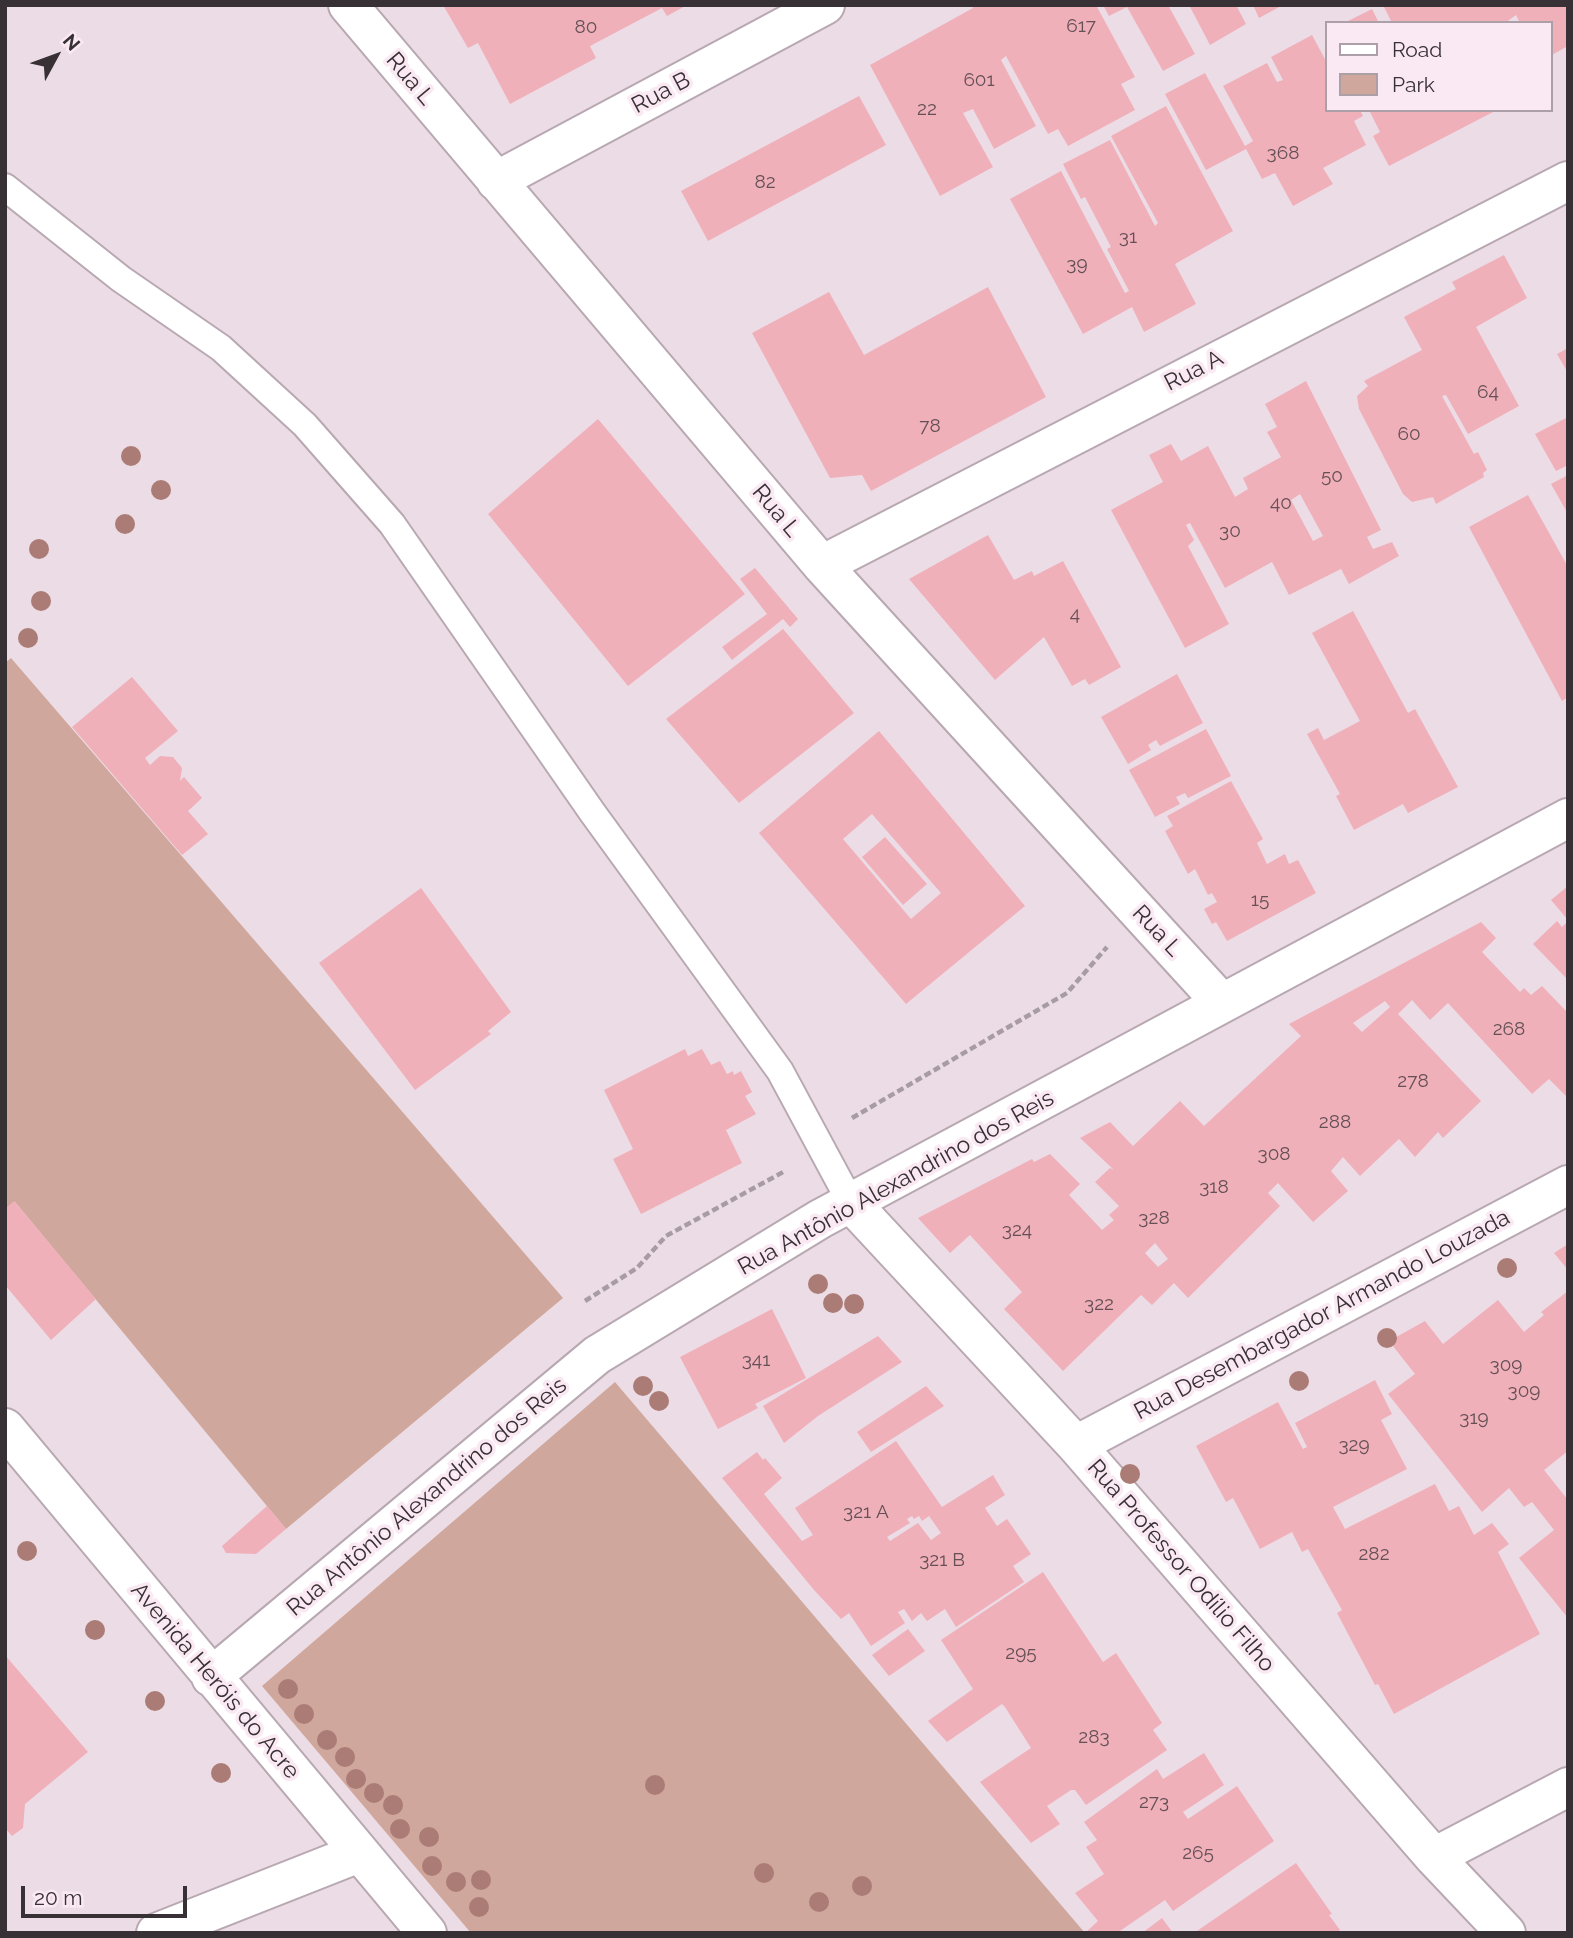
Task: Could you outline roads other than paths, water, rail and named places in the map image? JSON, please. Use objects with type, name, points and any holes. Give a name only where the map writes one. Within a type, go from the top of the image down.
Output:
[{"type":"street","name":"Rua L","points":[[348,5],[822,565],[1222,1002]]},
{"type":"street","name":"Rua B","points":[[496,181],[825,5]]},
{"type":"street","name":"Rua A","points":[[822,565],[1568,181]]},
{"type":"street","name":"Rua Antônio Alexandrino dos Reis","points":[[211,1677],[597,1355],[852,1203],[1568,818]]},
{"type":"street","name":"Rua Desembargador Armando Louzada","points":[[1076,1445],[1568,1185]]},
{"type":"street","name":"Rua Professor Odílio Filho","points":[[852,1203],[1076,1445],[1434,1857],[1506,1933]]},
{"type":"street","name":"Avenida Heróis do Acre","points":[[5,1428],[427,1933]]},
{"type":"street","points":[[1434,1857],[1568,1787]]},
{"type":"street","points":[[156,1933],[359,1853]]},
{"type":"lane","points":[[5,187],[121,279],[221,348],[305,425],[391,524],[592,811],[780,1071],[852,1203]]}]
